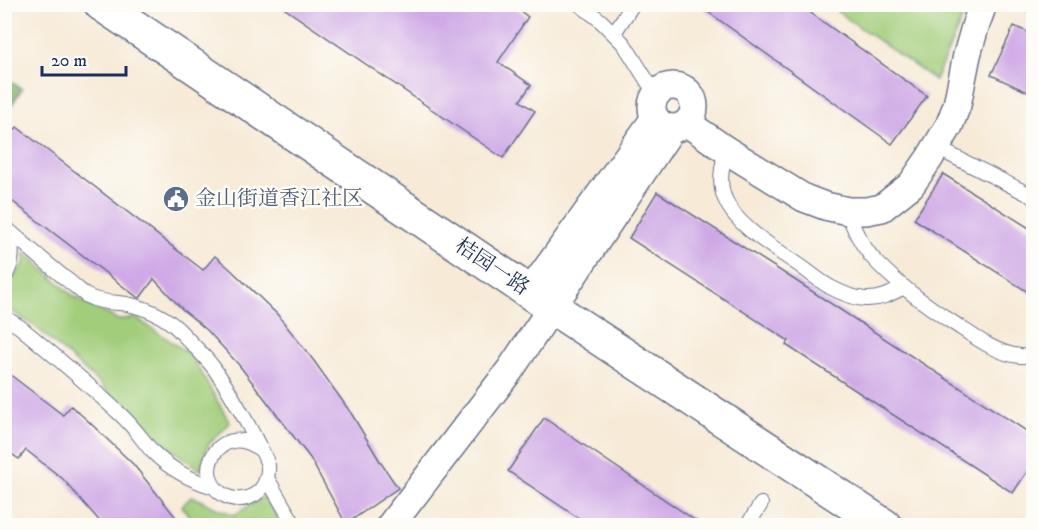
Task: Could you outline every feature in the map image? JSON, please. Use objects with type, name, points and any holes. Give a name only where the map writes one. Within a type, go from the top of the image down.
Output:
[{"type":"street","name":"桔园一路","points":[[101,4],[541,300],[885,525]]},
{"type":"street","points":[[390,525],[510,370],[541,300],[668,116],[804,198],[848,211],[882,208],[911,185],[950,126],[957,105],[967,55],[983,4]]},
{"type":"lane","points":[[579,4],[600,20],[624,44],[668,116]]},
{"type":"lane","points":[[614,33],[633,4]]},
{"type":"lane","points":[[1029,4],[1034,7]]},
{"type":"lane","points":[[937,147],[1034,197]]},
{"type":"lane","points":[[726,150],[721,170],[725,199],[733,213],[750,231],[830,286],[849,296],[866,299],[885,297],[904,287]]},
{"type":"lane","points":[[848,211],[850,222],[870,255],[911,295],[996,349],[1022,357],[1034,354]]},
{"type":"lane","points":[[4,278],[12,258],[12,243],[6,227]]},
{"type":"lane","points":[[4,317],[28,333],[123,417],[164,462],[180,473],[197,482],[214,487],[229,498],[248,498],[263,487],[268,469],[266,458],[230,391],[211,365],[177,328],[162,317],[145,309],[127,304],[105,302],[88,296],[6,227]]},
{"type":"lane","points":[[214,487],[209,468],[216,450],[233,440],[253,444],[261,450]]},
{"type":"lane","points":[[267,478],[296,525]]},
{"type":"lane","points":[[747,525],[760,504]]},
{"type":"green space","points":[[828,5],[968,5],[935,80]]},
{"type":"green space","points":[[5,78],[22,89],[5,115]]},
{"type":"green space","points":[[25,252],[73,296],[118,320],[136,318],[191,355],[230,423],[208,445],[200,470],[143,429],[100,384],[38,329],[5,306],[4,289],[24,263]]},
{"type":"green space","points":[[192,496],[234,515],[265,496],[282,525],[195,525],[182,506]]},
{"type":"building","points":[[278,4],[511,4],[528,17],[498,62],[531,85],[520,101],[535,111],[503,158]]},
{"type":"building","points":[[697,4],[798,4],[927,96],[892,144]]},
{"type":"building","points":[[1014,26],[1034,35],[1034,95],[991,75]]},
{"type":"building","points":[[17,127],[203,270],[215,256],[230,269],[277,314],[314,361],[351,413],[398,488],[346,524],[310,458],[239,365],[207,330],[183,310],[154,279],[140,298],[137,297],[4,195],[4,143]]},
{"type":"building","points":[[943,174],[1034,231],[1034,296],[914,219]]},
{"type":"building","points":[[657,192],[1034,436],[1034,461],[1013,493],[786,345],[789,341],[629,238]]},
{"type":"building","points":[[4,370],[63,415],[71,406],[86,419],[133,464],[182,525],[103,525],[63,479],[26,450],[19,459],[4,449]]},
{"type":"building","points":[[544,418],[702,525],[589,525],[508,471]]},
{"type":"place","name":"金山街道香江社区","points":[[176,199]]}]
